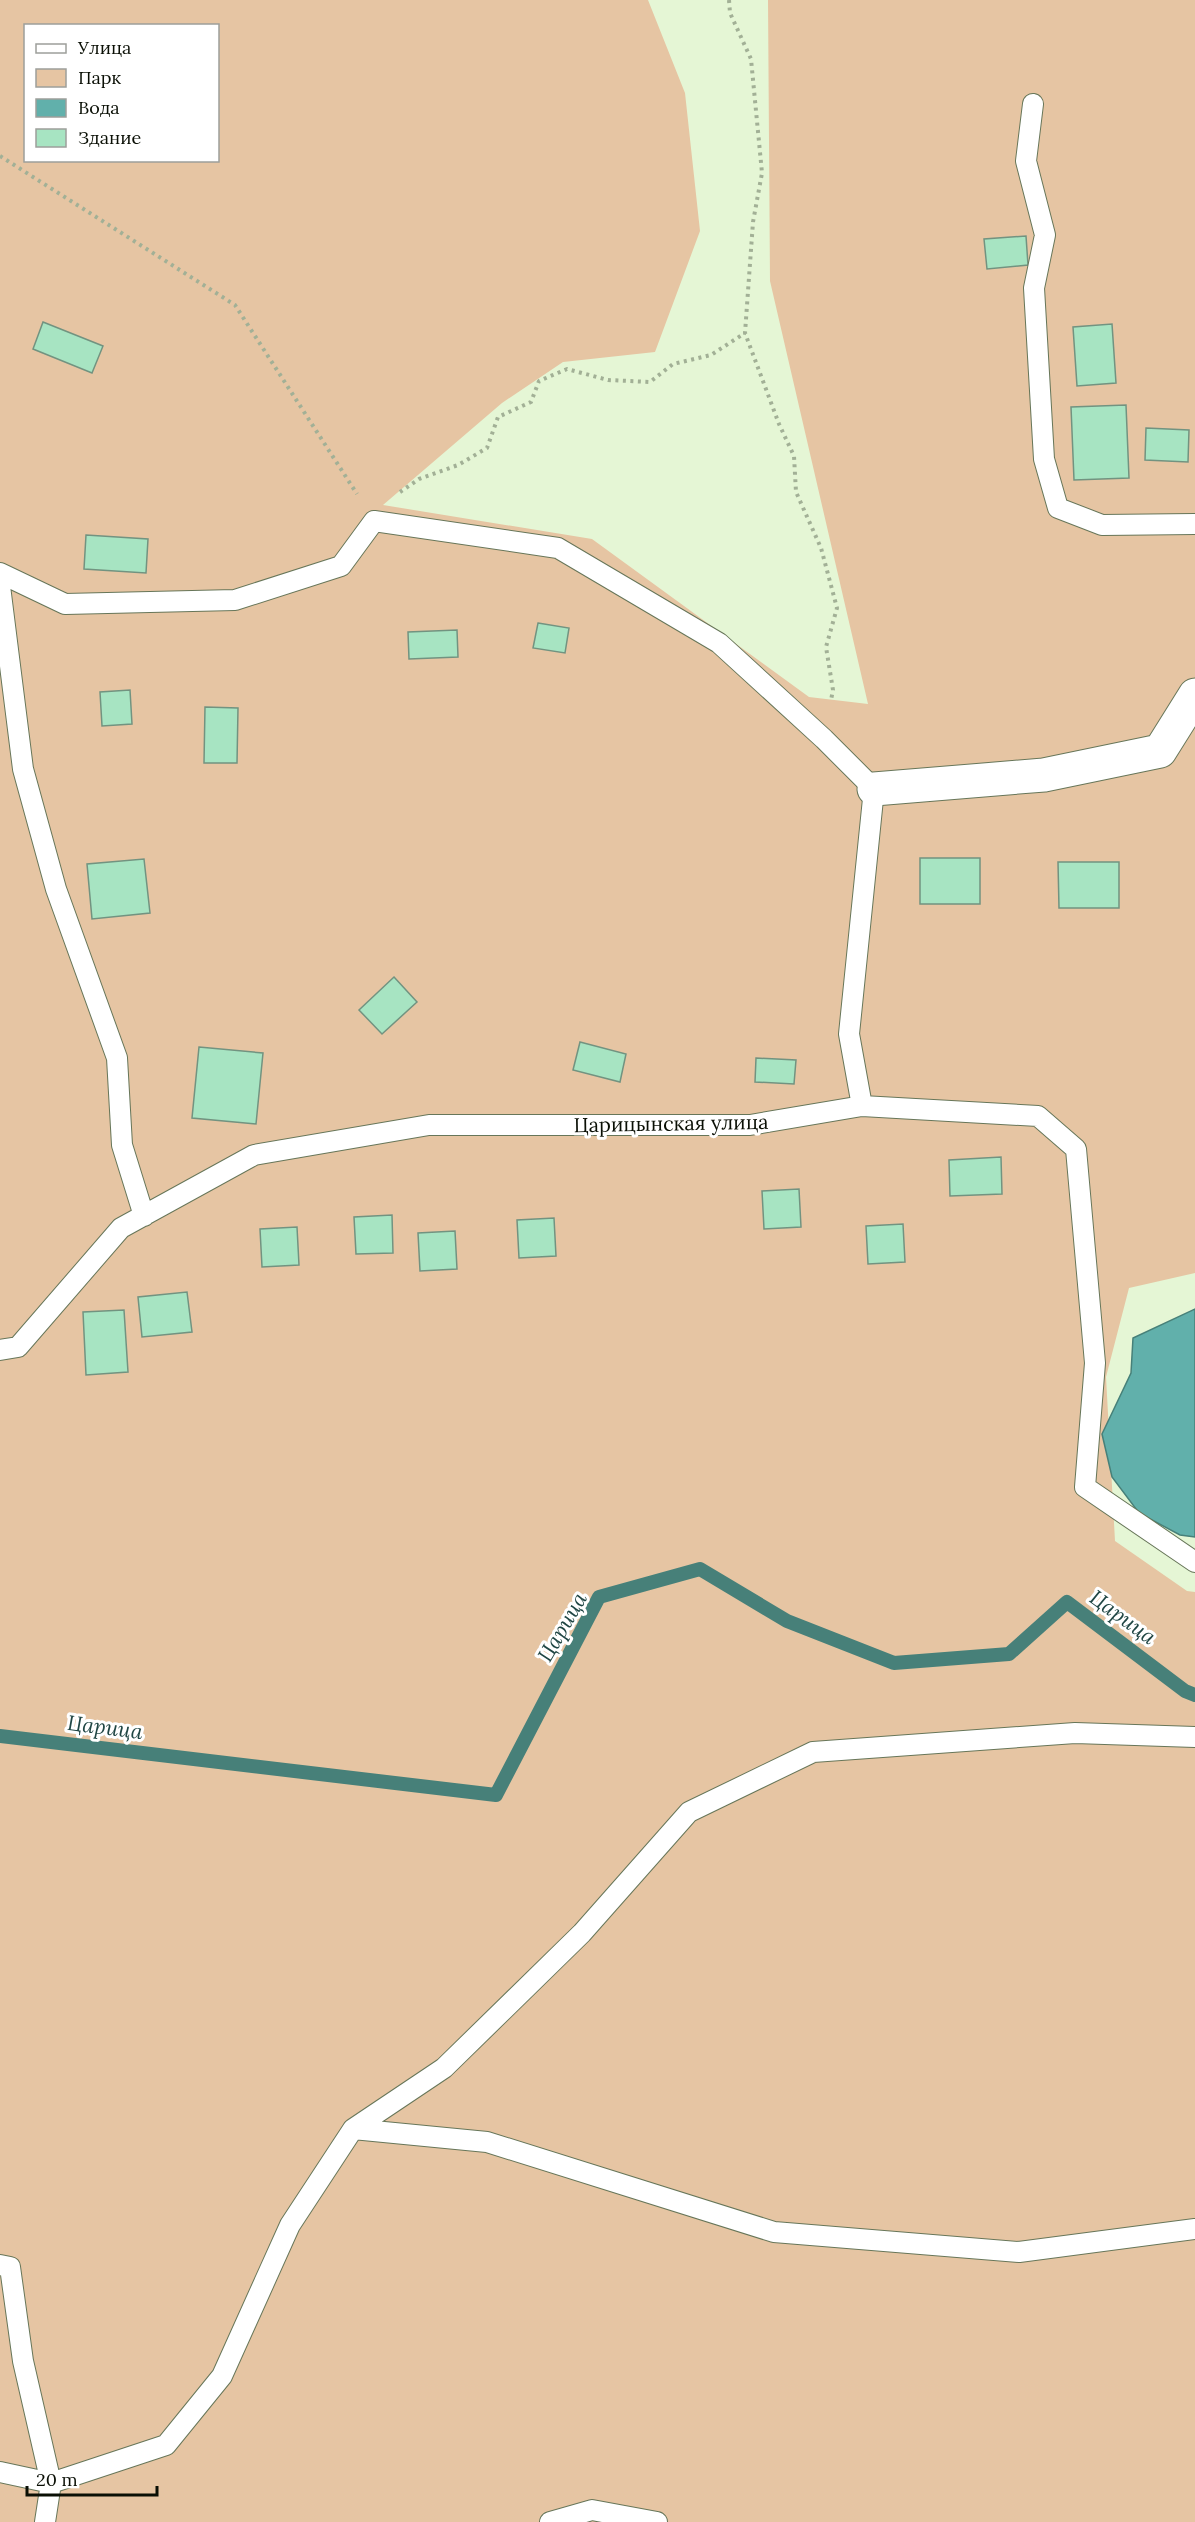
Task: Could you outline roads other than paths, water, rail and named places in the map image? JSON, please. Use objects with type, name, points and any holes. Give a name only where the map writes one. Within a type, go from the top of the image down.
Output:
[{"type":"street","points":[[874,789],[1044,776],[1160,751],[1195,695]]},
{"type":"lane","points":[[1034,104],[1026,161],[1045,236],[1034,288],[1044,459],[1058,508],[1102,525],[1195,524]]},
{"type":"lane","points":[[0,573],[65,604],[235,600],[340,566],[374,520],[558,548],[719,643],[824,739],[874,789],[849,1034],[862,1106]]},
{"type":"lane","points":[[0,586],[23,769],[56,889],[117,1058],[122,1145],[144,1216]]},
{"type":"lane","name":"Царицынская улица","points":[[0,1350],[18,1347],[121,1228],[254,1155],[429,1125],[750,1125],[862,1106],[1038,1116],[1076,1149],[1095,1363],[1085,1487],[1195,1562]]},
{"type":"lane","points":[[0,2472],[51,2483],[166,2445],[222,2376],[290,2225],[353,2129],[444,2068],[582,1933],[689,1812],[813,1752],[1075,1733],[1195,1737]]},
{"type":"lane","points":[[353,2129],[487,2142],[774,2232],[1019,2252],[1195,2229]]},
{"type":"lane","points":[[0,2265],[10,2267],[23,2361],[51,2483],[45,2522]]},
{"type":"lane","points":[[550,2522],[592,2510],[657,2522]]},
{"type":"water","points":[[1195,1309],[1195,1537],[1180,1535],[1139,1513],[1112,1477],[1102,1434],[1131,1373],[1133,1338]]},
{"type":"waterway","name":"Царица","points":[[0,1736],[496,1795],[599,1597],[700,1569],[787,1621],[894,1663],[1009,1654],[1067,1602],[1185,1691],[1195,1695]]}]
